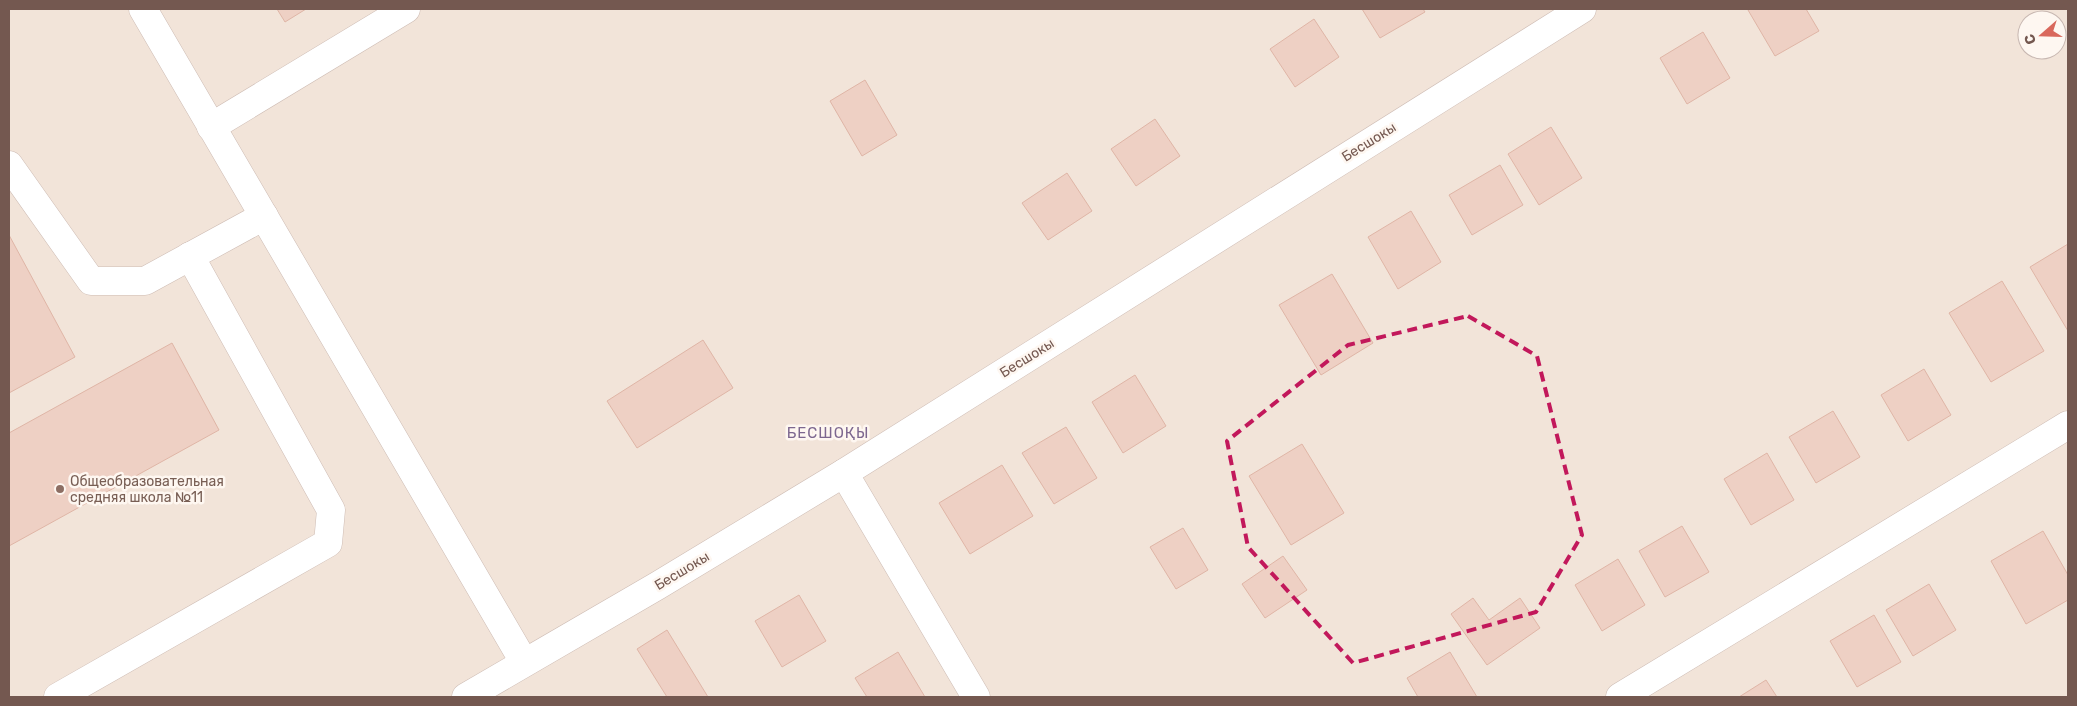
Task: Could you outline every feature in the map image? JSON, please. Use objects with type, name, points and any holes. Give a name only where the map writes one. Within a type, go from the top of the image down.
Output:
[{"type":"street","points":[[142,9],[524,662]]},
{"type":"street","points":[[211,127],[406,9]]},
{"type":"street","name":"Бесшокы","points":[[466,697],[657,586],[844,473],[1582,9]]},
{"type":"street","points":[[9,165],[91,281],[145,281],[264,216]]},
{"type":"street","points":[[58,697],[328,543],[331,510],[190,256]]},
{"type":"street","points":[[1620,697],[2068,424]]},
{"type":"street","points":[[844,473],[976,697]]},
{"type":"highlighted area","points":[[1468,316],[1537,356],[1582,535],[1536,612],[1353,663],[1248,547],[1227,441],[1348,345]]},
{"type":"shaded area","points":[[9,9],[2068,9],[2068,697],[9,697]]},
{"type":"building","points":[[277,9],[306,9],[285,22]]},
{"type":"building","points":[[1362,9],[1423,9],[1425,12],[1380,38]]},
{"type":"building","points":[[1806,9],[1819,31],[1775,56],[1748,10]]},
{"type":"building","points":[[1314,19],[1339,57],[1295,87],[1270,49]]},
{"type":"building","points":[[1703,32],[1730,78],[1687,104],[1660,58]]},
{"type":"building","points":[[865,80],[897,135],[862,156],[830,101]]},
{"type":"building","points":[[1155,119],[1180,156],[1136,186],[1111,149]]},
{"type":"building","points":[[1551,127],[1582,178],[1539,205],[1508,154]]},
{"type":"building","points":[[1500,165],[1523,205],[1472,235],[1449,195]]},
{"type":"building","points":[[1067,173],[1092,211],[1048,240],[1022,203]]},
{"type":"building","points":[[1411,211],[1441,262],[1398,289],[1368,237]]},
{"type":"building","points":[[9,235],[75,357],[9,393]]},
{"type":"building","points":[[2068,244],[2068,331],[2030,267]]},
{"type":"building","points":[[1332,274],[1373,343],[1321,375],[1279,305]]},
{"type":"building","points":[[2002,281],[2044,351],[1991,382],[1949,313]]},
{"type":"building","points":[[703,340],[733,388],[637,448],[607,401]]},
{"type":"building","name":"Общеобразовательная средняя школа №11","points":[[172,343],[219,430],[9,546],[9,433]]},
{"type":"building","points":[[1924,369],[1951,415],[1908,441],[1881,395]]},
{"type":"building","points":[[1135,375],[1166,426],[1123,453],[1092,402]]},
{"type":"building","points":[[1833,411],[1860,457],[1816,483],[1789,437]]},
{"type":"building","points":[[1066,427],[1097,478],[1054,504],[1022,453]]},
{"type":"building","points":[[1302,444],[1344,513],[1291,545],[1249,476]]},
{"type":"building","points":[[1767,453],[1794,500],[1751,525],[1724,479]]},
{"type":"building","points":[[1002,465],[1033,516],[970,554],[939,503]]},
{"type":"building","points":[[1682,526],[1709,572],[1665,597],[1639,551]]},
{"type":"building","points":[[1183,528],[1208,570],[1176,589],[1150,547]]},
{"type":"building","points":[[2043,531],[2068,575],[2068,600],[2026,624],[1991,561]]},
{"type":"building","points":[[1283,556],[1307,590],[1265,618],[1242,584]]},
{"type":"building","points":[[1618,559],[1645,605],[1602,631],[1575,585]]},
{"type":"building","points":[[1929,584],[1956,630],[1913,656],[1886,610]]},
{"type":"building","points":[[799,595],[826,641],[782,667],[755,621]]},
{"type":"building","points":[[1473,598],[1489,620],[1520,598],[1540,628],[1487,665],[1451,614]]},
{"type":"building","points":[[1874,615],[1901,662],[1857,687],[1830,641]]},
{"type":"building","points":[[667,630],[708,697],[667,697],[637,649]]},
{"type":"building","points":[[898,652],[925,697],[867,697],[855,678]]},
{"type":"building","points":[[1450,652],[1477,697],[1418,697],[1407,678]]},
{"type":"building","points":[[1766,680],[1777,697],[1739,697]]},
{"type":"place","name":"Общеобразовательная средняя школа №11","points":[[60,489]]},
{"type":"district","name":"БЕСШОҚЫ","points":[[828,433]]}]
